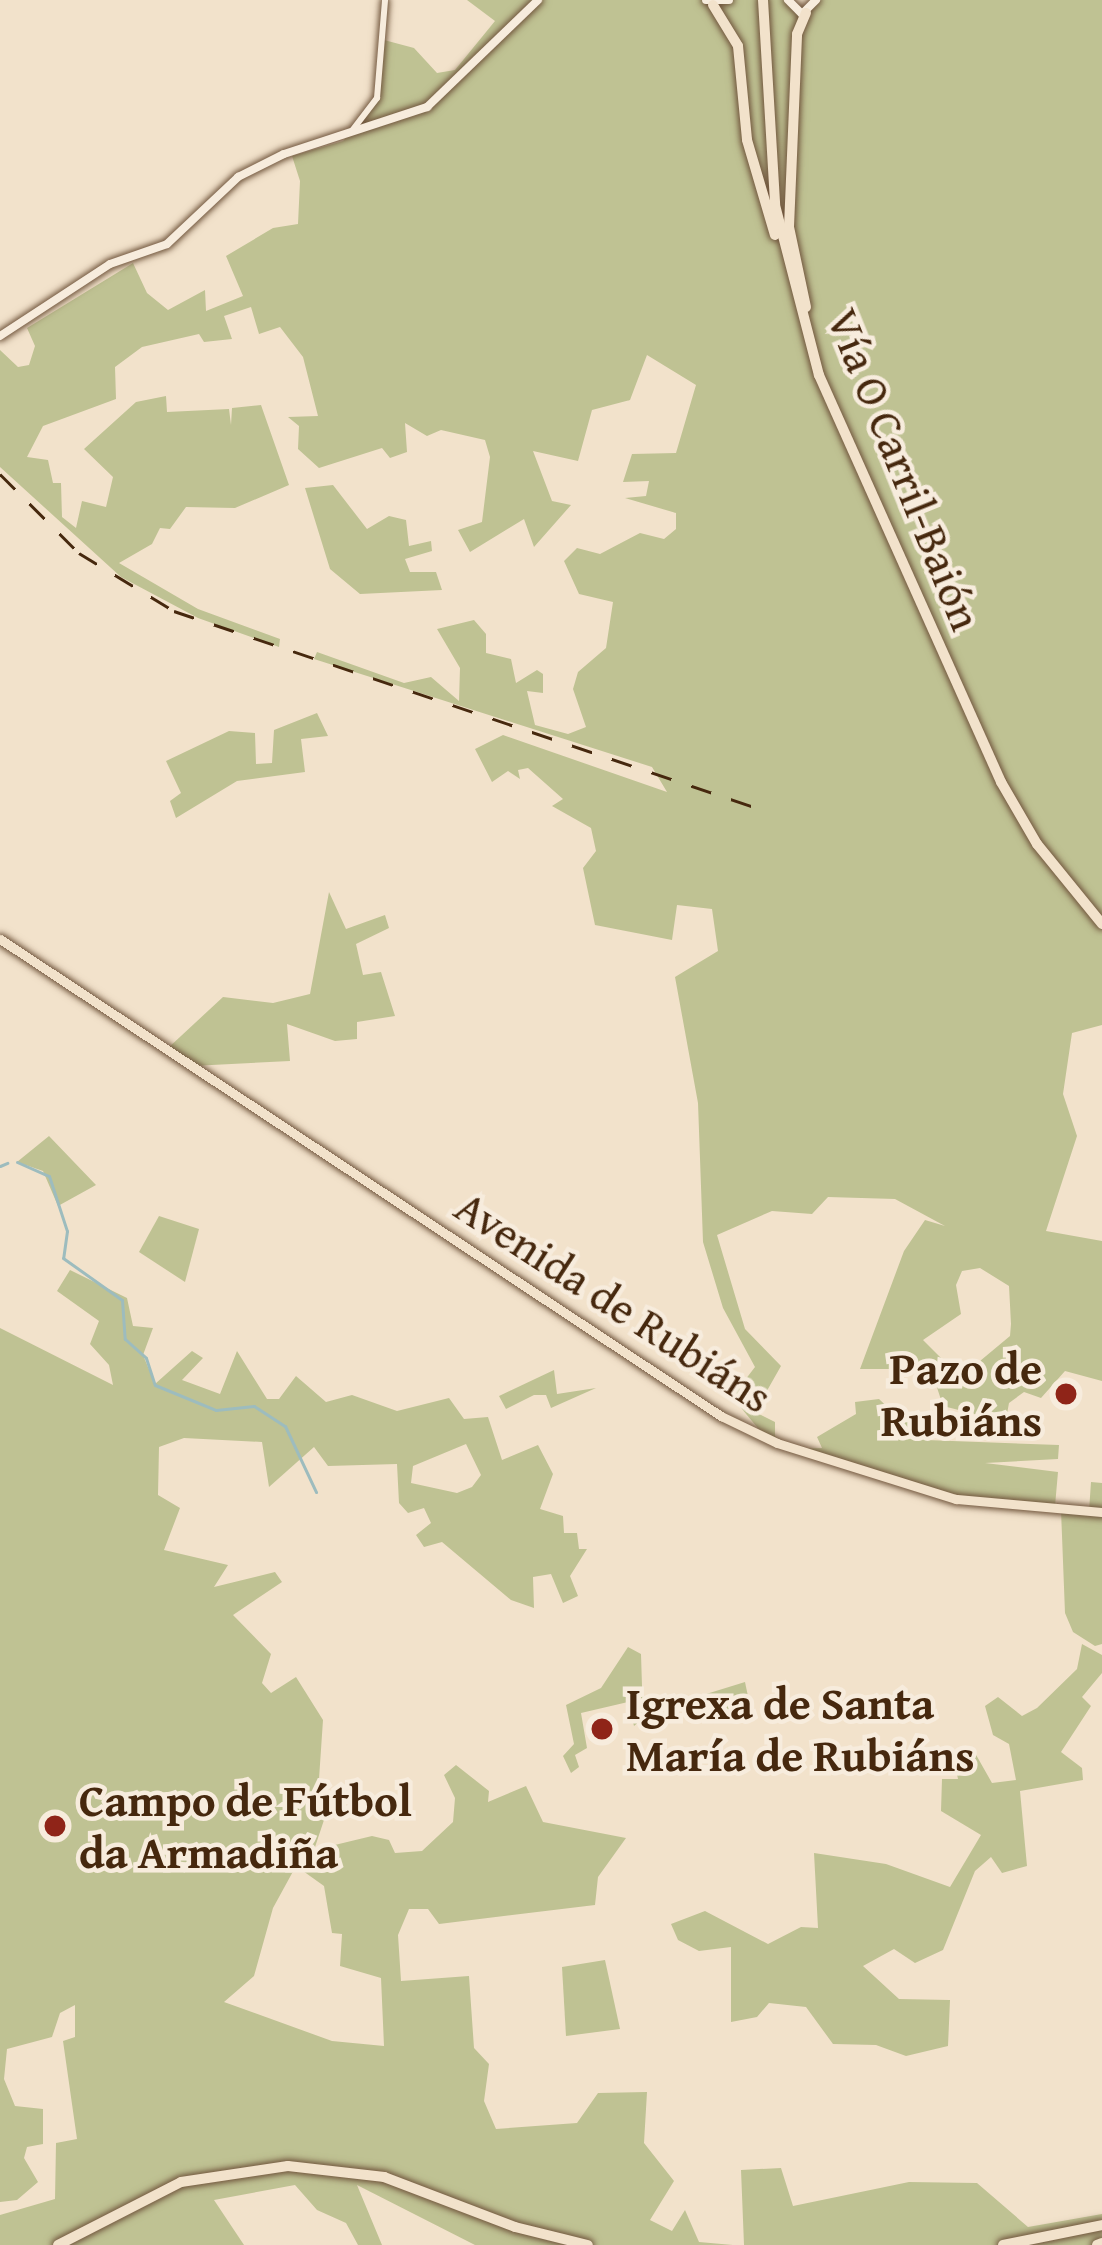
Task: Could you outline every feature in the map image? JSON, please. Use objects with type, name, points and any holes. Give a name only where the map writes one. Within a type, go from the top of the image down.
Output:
[{"type":"highway","name":"Vía O Carril-Baión","points":[[763,0],[769,146],[796,296],[819,375],[1009,798],[1102,924]]},
{"type":"highway","points":[[709,2],[738,46],[748,140],[796,296]]},
{"type":"highway","points":[[806,14],[797,34],[789,227],[819,375]]},
{"type":"highway","points":[[58,2245],[181,2182],[288,2166],[385,2176],[515,2227],[588,2245]]},
{"type":"highway","points":[[1003,2245],[1102,2225]]},
{"type":"main road","points":[[0,336],[110,264],[167,244],[229,182],[284,154],[350,135],[439,99],[538,0]]},
{"type":"main road","points":[[709,2],[729,0]]},
{"type":"main road","points":[[788,0],[806,14],[816,0]]},
{"type":"main road","name":"Avenida de Rubiáns","points":[[0,939],[721,1416],[911,1486],[1017,1507],[1102,1509]]},
{"type":"street","points":[[350,135],[377,98],[385,0]]},
{"type":"green space","points":[[467,0],[791,0],[803,9],[811,0],[1102,0],[1102,1025],[1072,1033],[1063,1094],[1077,1136],[1046,1231],[1102,1241],[1102,1381],[1065,1371],[1041,1398],[1024,1392],[1009,1403],[1004,1430],[990,1418],[943,1406],[931,1369],[860,1369],[904,1251],[925,1220],[945,1226],[895,1199],[828,1197],[812,1214],[772,1211],[717,1235],[745,1329],[781,1366],[755,1412],[775,1422],[775,1436],[787,1446],[766,1438],[732,1397],[755,1367],[723,1308],[703,1242],[698,1103],[675,977],[718,951],[712,909],[677,905],[672,940],[595,925],[583,868],[596,851],[591,828],[552,806],[563,799],[528,768],[518,770],[520,779],[508,771],[492,782],[475,749],[503,735],[667,792],[652,767],[314,659],[317,652],[404,683],[431,677],[459,701],[460,668],[437,629],[474,620],[486,634],[486,653],[511,659],[516,683],[537,670],[543,674],[543,693],[527,691],[535,725],[568,734],[586,727],[573,689],[578,672],[606,648],[613,602],[579,594],[564,561],[577,548],[600,554],[640,533],[664,539],[676,529],[676,513],[625,498],[646,496],[649,481],[623,482],[632,454],[676,453],[696,385],[647,355],[630,400],[592,410],[578,461],[533,451],[552,501],[571,505],[534,547],[524,519],[470,552],[458,530],[482,522],[490,457],[485,440],[441,430],[427,436],[405,423],[407,452],[390,458],[382,448],[319,468],[298,449],[299,426],[288,417],[318,416],[303,357],[280,327],[259,334],[251,307],[224,316],[232,339],[204,342],[199,334],[142,347],[115,367],[116,399],[43,426],[27,457],[48,460],[53,483],[61,483],[62,517],[76,528],[82,501],[106,507],[113,477],[84,449],[136,402],[166,396],[167,412],[229,409],[231,425],[232,408],[261,405],[289,485],[235,508],[186,507],[170,529],[160,528],[152,544],[119,563],[198,609],[280,639],[279,647],[198,618],[121,577],[0,467],[0,350],[18,367],[29,365],[35,346],[27,328],[133,263],[147,293],[168,310],[205,290],[206,311],[243,296],[226,256],[273,228],[298,224],[300,181],[292,156],[343,141],[373,107],[384,40],[414,48],[437,73],[455,70],[495,21]],"holes":[[[980,1268],[1009,1286],[1010,1336],[974,1366],[978,1381],[961,1378],[923,1340],[961,1314],[956,1285],[962,1271]]]},
{"type":"green space","points":[[333,485],[367,529],[389,516],[406,520],[409,546],[431,541],[432,551],[405,559],[410,572],[436,572],[442,590],[360,594],[330,569],[305,488]]},
{"type":"green space","points":[[317,713],[328,736],[301,739],[305,772],[237,781],[176,818],[170,801],[181,793],[166,761],[229,731],[255,733],[256,764],[272,763],[274,730]]},
{"type":"green space","points":[[329,892],[346,929],[385,915],[389,928],[356,944],[363,975],[381,972],[395,1016],[357,1022],[357,1039],[335,1041],[287,1024],[290,1061],[192,1066],[167,1049],[223,997],[273,1003],[310,994]]},
{"type":"green space","points":[[49,1136],[96,1185],[58,1206],[43,1171],[17,1162]]},
{"type":"green space","points":[[159,1216],[199,1229],[185,1282],[139,1252]]},
{"type":"green space","points":[[70,1270],[127,1298],[133,1326],[153,1328],[143,1355],[155,1384],[192,1351],[203,1358],[182,1380],[220,1394],[237,1351],[267,1399],[279,1399],[296,1376],[326,1402],[352,1395],[397,1411],[449,1398],[464,1419],[488,1417],[502,1460],[538,1445],[553,1474],[540,1509],[563,1516],[564,1533],[577,1533],[579,1549],[587,1549],[570,1576],[578,1596],[563,1603],[551,1574],[533,1577],[534,1608],[511,1600],[442,1542],[424,1547],[416,1535],[431,1523],[424,1508],[408,1513],[399,1503],[397,1464],[328,1466],[314,1447],[269,1487],[262,1442],[184,1438],[159,1447],[158,1495],[180,1508],[164,1550],[228,1565],[214,1587],[275,1572],[282,1582],[233,1615],[271,1654],[262,1683],[271,1693],[296,1677],[323,1720],[319,1779],[331,1799],[314,1850],[372,1836],[389,1840],[395,1853],[422,1851],[453,1822],[455,1798],[444,1775],[456,1765],[489,1791],[488,1802],[526,1786],[543,1822],[626,1838],[598,1877],[595,1905],[439,1924],[428,1909],[409,1909],[398,1935],[401,1981],[469,1976],[474,2048],[489,2064],[484,2101],[496,2129],[577,2123],[598,2093],[647,2092],[644,2143],[674,2181],[650,2220],[672,2231],[685,2210],[699,2242],[733,2245],[475,2245],[357,2185],[382,2245],[358,2245],[346,2223],[317,2210],[295,2185],[214,2200],[244,2245],[0,2245],[0,2215],[55,2199],[56,2143],[77,2139],[63,2041],[75,2037],[75,2005],[60,2013],[52,2037],[7,2049],[4,2079],[15,2106],[43,2109],[43,2144],[27,2147],[24,2158],[38,2182],[17,2200],[0,2202],[0,1328],[113,1385],[109,1365],[90,1344],[99,1321],[57,1291]],"holes":[[[466,1444],[481,1475],[472,1487],[457,1493],[411,1483],[413,1466]],[[296,1866],[324,1886],[332,1933],[342,1934],[340,1966],[381,1978],[384,2046],[332,2041],[224,2002],[254,1976],[273,1908]]]},
{"type":"green space","points":[[554,1370],[557,1394],[596,1388],[551,1408],[546,1395],[534,1395],[506,1409],[499,1396]]},
{"type":"green space","points":[[879,1399],[897,1416],[924,1414],[926,1440],[1059,1445],[1058,1459],[985,1463],[1058,1472],[1055,1506],[992,1505],[796,1449],[822,1448],[817,1437],[856,1414],[855,1402]]},
{"type":"green space","points":[[1091,1482],[1102,1483],[1102,1644],[1095,1646],[1073,1632],[1065,1613],[1061,1510],[1089,1511]]},
{"type":"green space","points":[[1082,1644],[1102,1655],[1102,1673],[1082,1697],[1091,1706],[1061,1752],[1082,1768],[1083,1780],[1020,1791],[1027,1866],[1002,1873],[991,1857],[975,1871],[943,1950],[915,1963],[894,1949],[863,1966],[899,1999],[950,2000],[948,2046],[906,2056],[876,2045],[833,2044],[806,2007],[769,2003],[757,2017],[731,2022],[731,1947],[699,1951],[678,1940],[671,1924],[705,1911],[768,1944],[801,1927],[818,1928],[814,1853],[886,1864],[950,1887],[981,1835],[941,1811],[942,1779],[958,1779],[953,1755],[975,1753],[992,1783],[1016,1780],[1009,1744],[993,1735],[985,1706],[998,1697],[1022,1716],[1037,1708],[1077,1669]]},
{"type":"green space","points":[[628,1647],[641,1654],[643,1718],[634,1726],[628,1702],[581,1713],[587,1748],[575,1755],[579,1767],[571,1773],[563,1756],[574,1744],[566,1705],[601,1688]]},
{"type":"green space","points":[[745,1682],[750,1706],[707,1720],[703,1695]]},
{"type":"green space","points":[[605,1960],[620,2029],[566,2036],[562,1967]]},
{"type":"green space","points":[[781,2168],[793,2206],[909,2182],[977,2183],[1028,2227],[1102,2214],[1102,2245],[744,2245],[741,2170]]},
{"type":"waterway","points":[[17,1162],[49,1176],[67,1231],[63,1258],[122,1300],[125,1339],[146,1358],[155,1385],[216,1410],[254,1406],[285,1426],[316,1492]]},
{"type":"waterway","points":[[0,1166],[7,1163]]},
{"type":"railway","points":[[0,474],[79,553],[174,611],[754,807]]},
{"type":"place","name":"Pazo de Rubiáns","points":[[1066,1394]]},
{"type":"place","name":"Igrexa de Santa María de Rubiáns","points":[[602,1729]]},
{"type":"place","name":"Campo de Fútbol da Armadiña","points":[[55,1826]]}]
